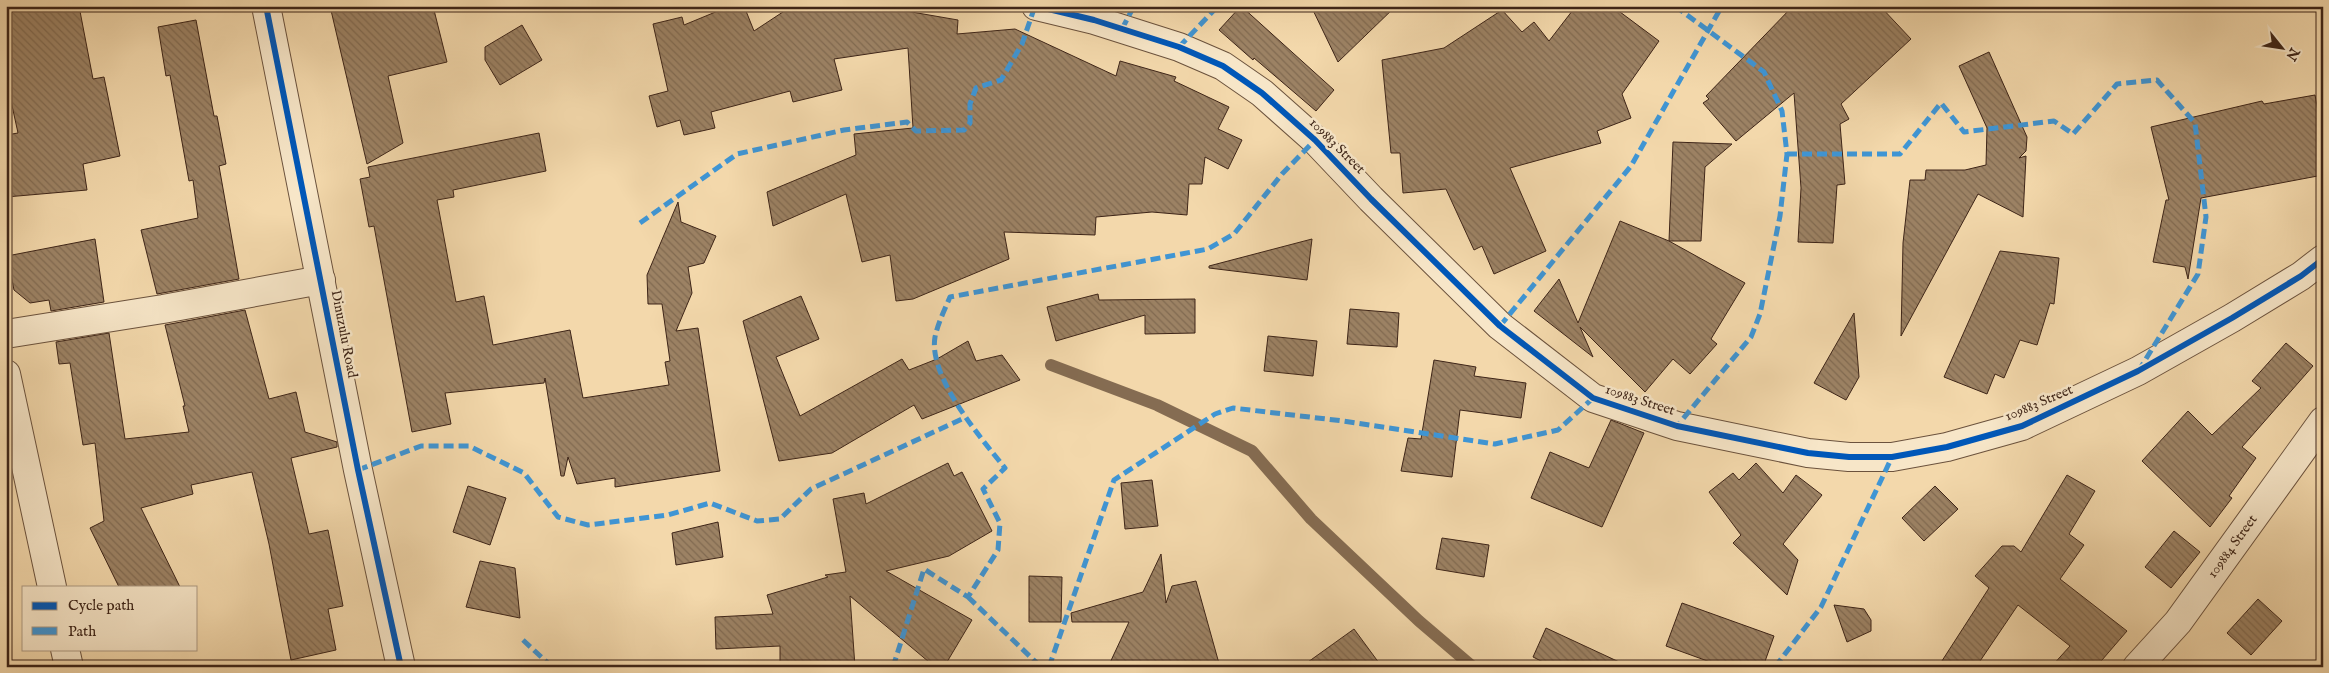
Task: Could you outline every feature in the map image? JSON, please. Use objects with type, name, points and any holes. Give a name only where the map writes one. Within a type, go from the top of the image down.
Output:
[{"type":"street","name":"Dinuzulu Road","points":[[266,6],[358,470],[401,667]]},
{"type":"street","name":"109883 Street","points":[[1036,6],[1094,20],[1179,47],[1223,66],[1262,93],[1315,140],[1371,199],[1500,326],[1593,398],[1677,426],[1808,453],[1849,457],[1892,457],[1947,447],[2022,426],[2138,371],[2232,318],[2300,276],[2323,258]]},
{"type":"street","points":[[6,334],[163,310],[321,280]]},
{"type":"street","points":[[6,374],[52,586]]},
{"type":"street","name":"109884 Street","points":[[2137,667],[2178,622],[2323,422]]},
{"type":"street","points":[[66,650],[69,667]]},
{"type":"building","points":[[6,6],[79,6],[93,79],[104,77],[120,156],[83,164],[87,190],[6,197],[6,135],[18,133],[6,78]]},
{"type":"building","points":[[330,6],[433,6],[447,62],[388,76],[403,143],[367,164]]},
{"type":"building","points":[[730,6],[744,6],[754,31],[792,6],[877,6],[958,20],[957,34],[1015,29],[1116,76],[1120,61],[1176,77],[1174,81],[1229,107],[1218,129],[1242,140],[1228,169],[1205,157],[1202,184],[1189,184],[1187,215],[1152,212],[1096,217],[1095,235],[1004,232],[1009,259],[913,299],[896,301],[890,255],[862,262],[846,194],[773,226],[767,192],[856,155],[854,134],[913,128],[908,48],[834,59],[842,90],[793,102],[790,91],[711,112],[715,128],[684,135],[680,120],[657,127],[649,96],[668,91],[653,24],[682,17],[684,25]]},
{"type":"building","points":[[1241,6],[1334,90],[1316,111],[1219,30]]},
{"type":"building","points":[[1311,6],[1396,6],[1338,62]]},
{"type":"building","points":[[1576,6],[1612,6],[1659,41],[1622,94],[1631,118],[1597,131],[1601,143],[1510,168],[1546,251],[1494,274],[1482,246],[1474,250],[1446,189],[1403,193],[1400,153],[1391,153],[1382,60],[1444,48],[1502,10],[1522,32],[1534,22],[1549,41]]},
{"type":"building","points":[[1793,6],[1880,6],[1911,39],[1841,104],[1849,119],[1840,124],[1845,184],[1837,185],[1833,243],[1798,242],[1801,188],[1794,93],[1736,141],[1703,103],[1709,99],[1706,96]]},
{"type":"building","points":[[196,20],[214,116],[217,116],[226,164],[219,166],[239,279],[157,294],[141,230],[198,218],[193,180],[189,181],[170,75],[166,76],[158,27]]},
{"type":"building","points":[[522,25],[542,60],[500,85],[485,60],[485,47]]},
{"type":"building","points":[[1989,52],[2027,137],[2026,151],[2019,158],[2026,156],[2023,217],[1978,194],[1901,336],[1903,243],[1910,180],[1925,180],[1926,170],[1965,170],[1986,165],[1987,128],[1959,66]]},
{"type":"building","points":[[2315,95],[2319,117],[2323,117],[2323,175],[2201,198],[2188,279],[2185,267],[2153,262],[2166,200],[2169,200],[2151,127],[2262,101],[2264,104]]},
{"type":"building","points":[[539,133],[546,171],[453,190],[454,197],[437,200],[456,302],[484,296],[493,345],[570,330],[583,398],[669,385],[665,362],[670,361],[662,304],[648,304],[647,275],[678,202],[681,222],[716,236],[704,263],[688,267],[692,293],[676,331],[698,328],[720,471],[615,487],[615,478],[577,484],[568,457],[564,476],[561,476],[545,378],[544,383],[445,393],[451,424],[412,432],[374,226],[369,227],[360,179],[370,177],[368,167]]},
{"type":"building","points":[[1673,142],[1732,144],[1705,167],[1701,241],[1669,241]]},
{"type":"building","points":[[1620,221],[1669,241],[1745,283],[1711,339],[1717,344],[1690,374],[1673,359],[1645,392],[1580,327],[1593,357],[1534,311],[1559,279],[1578,323]]},
{"type":"building","points":[[95,239],[104,302],[51,311],[49,300],[30,303],[14,290],[7,256]]},
{"type":"building","points":[[1312,239],[1307,280],[1209,268],[1209,266]]},
{"type":"building","points":[[2000,251],[2059,258],[2054,304],[2050,303],[2037,345],[2020,340],[2004,378],[1995,374],[1987,394],[1944,377]]},
{"type":"building","points":[[1098,294],[1099,300],[1195,299],[1195,333],[1145,334],[1145,315],[1056,341],[1047,307]]},
{"type":"building","points":[[801,296],[819,339],[776,357],[800,416],[902,359],[909,370],[937,359],[968,341],[976,361],[1002,355],[1020,380],[922,419],[914,405],[832,453],[779,461],[743,321]]},
{"type":"building","points":[[1350,309],[1399,313],[1397,347],[1347,344]]},
{"type":"building","points":[[245,310],[269,399],[296,392],[305,432],[337,442],[337,447],[291,458],[309,534],[328,530],[343,606],[328,609],[336,650],[291,660],[269,544],[252,472],[191,485],[193,494],[141,508],[180,586],[119,586],[90,528],[104,521],[95,443],[83,445],[70,363],[59,364],[56,342],[109,333],[125,439],[189,432],[183,406],[185,406],[165,325]]},
{"type":"building","points":[[1854,313],[1859,377],[1846,400],[1814,383]]},
{"type":"building","points":[[1268,336],[1317,341],[1313,376],[1264,371]]},
{"type":"building","points":[[2286,343],[2313,366],[2242,447],[2256,458],[2229,496],[2232,498],[2210,527],[2142,461],[2188,411],[2212,435],[2261,388],[2252,381]]},
{"type":"building","points":[[1434,360],[1476,367],[1474,376],[1526,383],[1521,418],[1460,410],[1452,477],[1401,471],[1408,438],[1421,439]]},
{"type":"building","points":[[1611,420],[1644,433],[1602,527],[1531,498],[1550,452],[1589,468]]},
{"type":"building","points":[[948,463],[954,476],[962,472],[992,531],[949,556],[886,571],[972,620],[944,667],[935,667],[850,596],[855,667],[780,667],[780,646],[716,649],[715,617],[773,614],[767,595],[828,577],[825,575],[846,572],[833,499],[864,493],[866,504]]},
{"type":"building","points":[[1756,463],[1783,493],[1796,475],[1822,495],[1783,544],[1798,560],[1787,595],[1733,543],[1741,535],[1709,492],[1733,473],[1739,480]]},
{"type":"building","points":[[2067,475],[2095,491],[2069,534],[2084,545],[2060,579],[2127,631],[2096,667],[2051,667],[2070,646],[2018,605],[1976,667],[1938,667],[1989,588],[1975,576],[2002,546],[2014,546],[2021,552]]},
{"type":"building","points":[[1152,480],[1158,526],[1125,529],[1121,483]]},
{"type":"building","points":[[468,486],[506,498],[490,545],[453,532]]},
{"type":"building","points":[[1935,486],[1958,509],[1924,541],[1902,518]]},
{"type":"building","points":[[718,522],[723,557],[676,565],[672,533]]},
{"type":"building","points":[[2174,531],[2200,552],[2171,588],[2145,567]]},
{"type":"building","points":[[1442,538],[1489,545],[1484,577],[1436,569]]},
{"type":"building","points":[[1161,554],[1166,603],[1172,586],[1196,581],[1220,667],[1108,667],[1129,622],[1072,622],[1071,613],[1143,592]]},
{"type":"building","points":[[480,561],[515,568],[520,618],[466,607]]},
{"type":"building","points":[[1029,576],[1062,577],[1061,622],[1029,622]]},
{"type":"building","points":[[2258,599],[2282,621],[2251,655],[2227,633]]},
{"type":"building","points":[[1682,603],[1774,636],[1763,667],[1724,667],[1666,646]]},
{"type":"building","points":[[1834,605],[1864,609],[1871,620],[1871,631],[1847,642]]},
{"type":"building","points":[[1546,628],[1630,667],[1553,667],[1533,657]]},
{"type":"building","points":[[1354,629],[1382,667],[1301,667]]},
{"type":"waterway","points":[[2318,6],[2323,7]]},
{"type":"waterway","points":[[1051,365],[1157,405],[1252,451],[1311,519],[1419,621],[1473,667]]},
{"type":"marked path","points":[[640,223],[737,154],[844,130],[907,122],[916,131],[964,130],[970,123],[970,104],[976,88],[1001,80],[1022,44],[1035,6]]},
{"type":"marked path","points":[[1122,29],[1134,6]]},
{"type":"marked path","points":[[1179,47],[1218,6]]},
{"type":"marked path","points":[[1675,6],[1764,72],[1782,111],[1787,154],[1780,216],[1760,314],[1751,337],[1677,426]]},
{"type":"marked path","points":[[1500,326],[1631,166],[1722,6]]},
{"type":"marked path","points":[[1787,154],[1900,154],[1941,103],[1964,132],[2054,121],[2073,134],[2117,84],[2157,80],[2195,123],[2206,217],[2198,274],[2141,367]]},
{"type":"marked path","points":[[893,667],[924,569],[968,597],[998,550],[1000,523],[983,489],[1005,468],[958,406],[940,370],[935,353],[936,332],[950,297],[1208,249],[1234,234],[1282,174],[1315,140]]},
{"type":"marked path","points":[[1049,667],[1114,480],[1215,414],[1233,408],[1343,421],[1495,444],[1558,430],[1593,398]]},
{"type":"marked path","points":[[358,470],[421,446],[469,446],[524,473],[558,517],[588,525],[668,515],[710,503],[757,521],[780,519],[811,489],[964,418]]},
{"type":"marked path","points":[[1775,667],[1821,607],[1892,457]]},
{"type":"marked path","points":[[968,597],[1041,667]]},
{"type":"marked path","points":[[523,640],[552,667]]},
{"type":"cycle path","points":[[266,6],[358,470],[401,667]]},
{"type":"cycle path","points":[[1036,6],[1094,20],[1179,47],[1223,66],[1262,93],[1315,140],[1371,199],[1500,326],[1593,398],[1677,426],[1808,453],[1849,457],[1892,457],[1947,447],[2022,426],[2138,371],[2232,318],[2301,276],[2323,259]]}]
